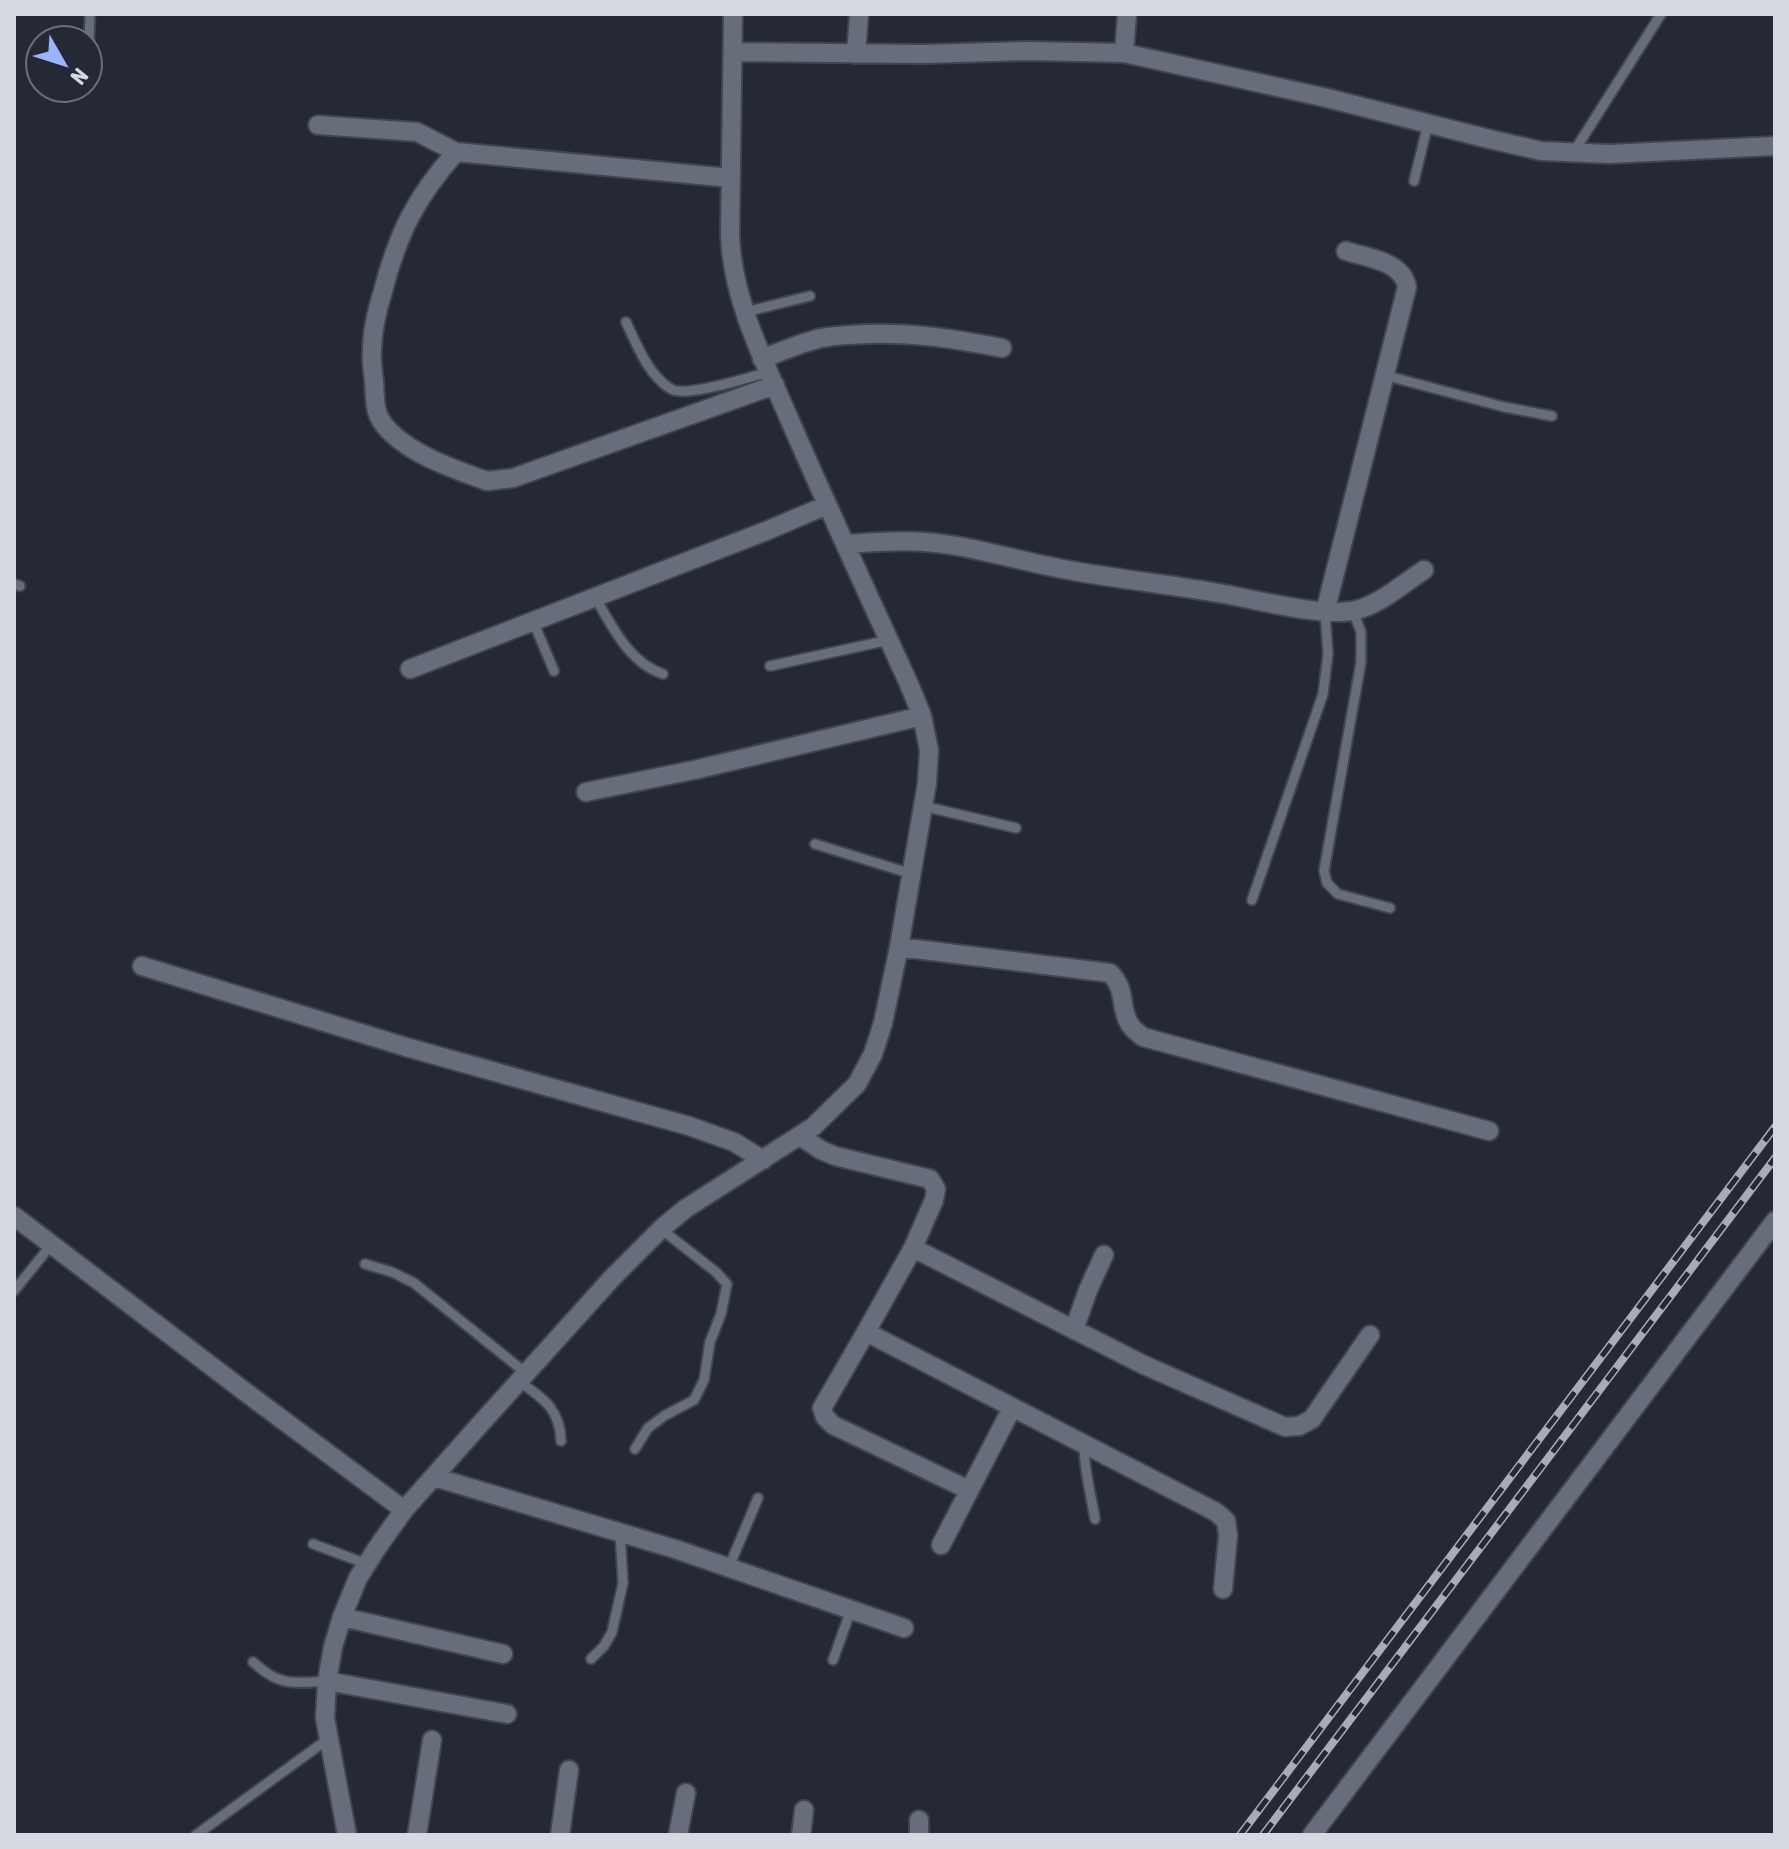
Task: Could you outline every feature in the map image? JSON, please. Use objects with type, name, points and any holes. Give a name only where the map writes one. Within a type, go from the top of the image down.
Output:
[{"type":"street","points":[[347,1835],[325,1718],[327,1681],[342,1617],[367,1564],[404,1510],[613,1277],[661,1229],[685,1209],[813,1127],[857,1084],[873,1054],[883,1023],[912,874],[929,750],[922,716],[769,372],[737,288],[731,259],[733,14]]},
{"type":"street","points":[[856,54],[859,14]]},
{"type":"street","points":[[1124,53],[1127,14]]},
{"type":"street","points":[[733,52],[1124,53],[1327,98],[1541,151],[1609,154],[1775,146]]},
{"type":"street","points":[[318,125],[417,132],[456,152],[731,178]]},
{"type":"street","points":[[456,152],[431,181],[404,226],[391,260],[376,314],[372,351],[375,405],[379,419],[419,453],[487,481],[513,478],[769,372],[790,347],[824,337],[897,333],[952,338],[1002,348]]},
{"type":"street","points":[[1325,612],[1407,287],[1405,276],[1392,266],[1346,251]]},
{"type":"street","points":[[410,669],[827,505]]},
{"type":"street","points":[[846,544],[927,542],[1071,571],[1212,591],[1325,612],[1353,611],[1374,603],[1424,570]]},
{"type":"street","points":[[586,792],[922,716]]},
{"type":"street","points":[[899,947],[1110,973],[1122,991],[1130,1026],[1143,1037],[1489,1131]]},
{"type":"street","points":[[142,966],[406,1047],[702,1130],[734,1142],[763,1160]]},
{"type":"street","points":[[800,1136],[835,1156],[930,1179],[936,1189],[913,1248],[822,1408],[833,1425],[969,1490]]},
{"type":"street","points":[[14,1216],[404,1510]]},
{"type":"street","points":[[1312,1835],[1775,1221]]},
{"type":"street","points":[[913,1248],[1144,1365],[1285,1427],[1299,1426],[1312,1419],[1370,1335]]},
{"type":"street","points":[[1074,1330],[1104,1255]]},
{"type":"street","points":[[866,1332],[1216,1512],[1226,1521],[1228,1535],[1223,1589]]},
{"type":"street","points":[[941,1545],[1012,1408]]},
{"type":"street","points":[[434,1477],[729,1567],[904,1628]]},
{"type":"street","points":[[342,1617],[503,1654]]},
{"type":"street","points":[[327,1681],[507,1714]]},
{"type":"street","points":[[417,1835],[432,1740]]},
{"type":"street","points":[[560,1835],[569,1770]]},
{"type":"street","points":[[678,1835],[686,1793]]},
{"type":"street","points":[[801,1835],[804,1810]]},
{"type":"lane","points":[[1573,153],[1661,14]]},
{"type":"lane","points":[[1414,181],[1428,124]]},
{"type":"lane","points":[[745,312],[810,296]]},
{"type":"lane","points":[[626,322],[645,361],[674,391],[690,392],[769,372]]},
{"type":"lane","points":[[1384,375],[1504,407],[1552,416]]},
{"type":"lane","points":[[595,597],[632,653],[663,674]]},
{"type":"lane","points":[[1353,611],[1361,632],[1361,662],[1324,871],[1327,883],[1338,894],[1390,908]]},
{"type":"lane","points":[[1252,900],[1323,694],[1328,654],[1325,612]]},
{"type":"lane","points":[[533,621],[554,671]]},
{"type":"lane","points":[[770,666],[889,640]]},
{"type":"lane","points":[[923,806],[1016,828]]},
{"type":"lane","points":[[815,844],[912,874]]},
{"type":"lane","points":[[635,1449],[648,1428],[694,1400],[704,1380],[710,1342],[721,1314],[727,1284],[661,1229]]},
{"type":"lane","points":[[14,1291],[51,1245]]},
{"type":"lane","points":[[365,1264],[414,1283],[523,1378],[553,1409],[560,1424],[561,1441]]},
{"type":"lane","points":[[1084,1445],[1085,1472],[1095,1519]]},
{"type":"lane","points":[[729,1567],[758,1498]]},
{"type":"lane","points":[[591,1659],[612,1632],[623,1583],[620,1532]]},
{"type":"lane","points":[[313,1544],[367,1564]]},
{"type":"lane","points":[[833,1660],[851,1610]]},
{"type":"lane","points":[[253,1662],[274,1679],[291,1683],[327,1681]]},
{"type":"lane","points":[[196,1835],[328,1739]]},
{"type":"railway","points":[[1240,1835],[1775,1127]]},
{"type":"railway","points":[[1263,1835],[1775,1158]]}]
